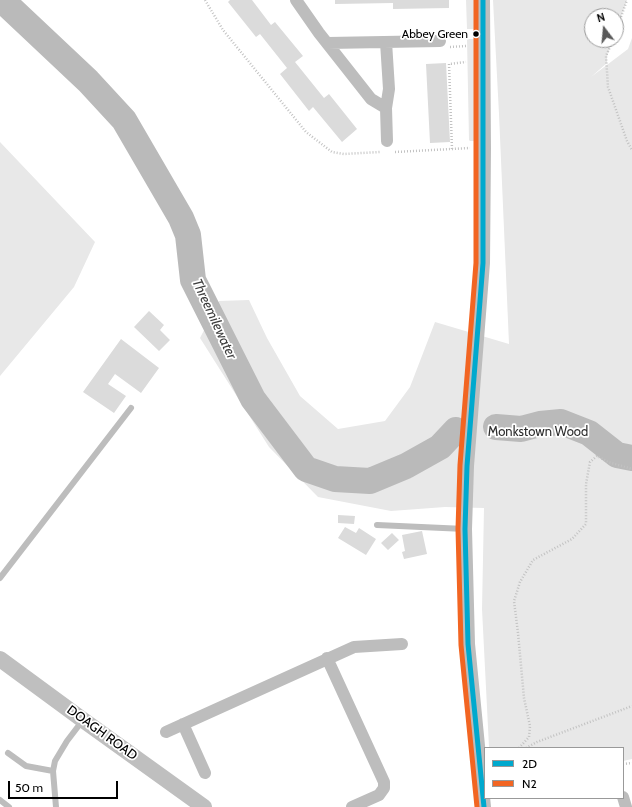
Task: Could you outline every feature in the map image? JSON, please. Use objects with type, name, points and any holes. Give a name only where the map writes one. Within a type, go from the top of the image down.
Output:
[{"type":"main road","name":"DOAGH ROAD","points":[[0,658],[204,807]]},
{"type":"street","points":[[296,0],[371,99],[386,108]]},
{"type":"street","points":[[482,0],[484,148],[483,263],[467,466],[465,529],[468,644],[484,791],[484,807]]},
{"type":"street","points":[[328,43],[440,41]]},
{"type":"street","points":[[386,42],[389,89],[386,108],[388,146]]},
{"type":"street","points":[[166,732],[354,647],[402,644]]},
{"type":"street","points":[[327,658],[384,782],[384,788],[378,795],[352,807]]},
{"type":"street","points":[[183,724],[205,773]]},
{"type":"lane","points":[[0,578],[131,408]]},
{"type":"lane","points":[[377,524],[465,529]]},
{"type":"lane","points":[[56,807],[53,771],[55,761],[67,741],[83,720]]},
{"type":"lane","points":[[8,753],[26,766],[53,771]]},
{"type":"lane","points":[[0,800],[8,807]]},
{"type":"path","points":[[205,0],[223,30],[306,132],[332,152],[344,154],[380,152]]},
{"type":"path","points":[[610,48],[606,56],[608,87],[627,141],[632,150]]},
{"type":"path","points":[[452,149],[448,64],[466,62]]},
{"type":"path","points":[[388,146],[452,149],[471,148]]},
{"type":"path","points":[[520,747],[529,737],[530,726],[524,698],[514,601],[520,582],[533,560],[572,539],[586,524],[586,484],[590,462],[597,456],[608,462],[632,469]]},
{"type":"path","points":[[528,747],[537,742],[632,706]]},
{"type":"green space","points":[[466,0],[474,0],[474,29],[467,29]]},
{"type":"green space","name":"Monkstown Wood","points":[[493,0],[627,0],[624,8],[584,8],[584,48],[610,48],[607,56],[607,63],[591,77],[628,49],[632,38],[632,759],[624,761],[624,747],[489,747],[482,609],[484,508],[445,507],[391,511],[318,497],[269,447],[200,338],[219,301],[249,300],[267,338],[300,396],[338,429],[385,421],[410,387],[435,322],[509,344]]},
{"type":"green space","points":[[467,39],[474,39],[476,141],[469,140]]},
{"type":"green space","points":[[0,142],[95,242],[74,287],[0,376]]},
{"type":"building","points":[[230,0],[252,0],[271,25],[275,22],[303,56],[295,62],[324,98],[329,94],[357,129],[342,142],[313,107],[309,111],[280,74],[287,68],[260,34],[256,37],[228,2]]},
{"type":"building","points":[[335,0],[449,0],[449,8],[393,9],[393,3],[335,4]]},
{"type":"building","points":[[446,63],[450,142],[430,143],[426,64]]},
{"type":"building","points":[[149,311],[164,325],[160,330],[170,340],[159,351],[134,327]]},
{"type":"building","points":[[121,339],[159,368],[141,393],[115,374],[108,384],[126,396],[114,413],[83,392]]},
{"type":"building","points":[[338,515],[355,516],[354,524],[338,523]]},
{"type":"building","points":[[345,527],[356,533],[359,528],[376,539],[366,555],[338,538]]},
{"type":"building","points":[[422,531],[427,554],[404,559],[402,552],[405,551],[402,535]]},
{"type":"building","points":[[392,533],[399,540],[388,550],[381,543]]},
{"type":"waterway","name":"Threemilewater","points":[[2,0],[88,81],[124,120],[181,218],[188,235],[193,280],[253,399],[306,469],[335,479],[370,481],[406,466],[440,447],[456,430]]},
{"type":"waterway","name":"Threemilewater","points":[[496,427],[521,429],[540,424],[561,422],[589,433],[617,455],[632,458]]},
{"type":"transit line","name":"N2","points":[[476,0],[476,263],[460,465],[458,529],[461,645],[477,807]]},
{"type":"transit line","name":"2D","points":[[483,0],[483,263],[467,466],[465,529],[468,644],[484,807]]},
{"type":"place","name":"Abbey Green","points":[[476,34]]}]
